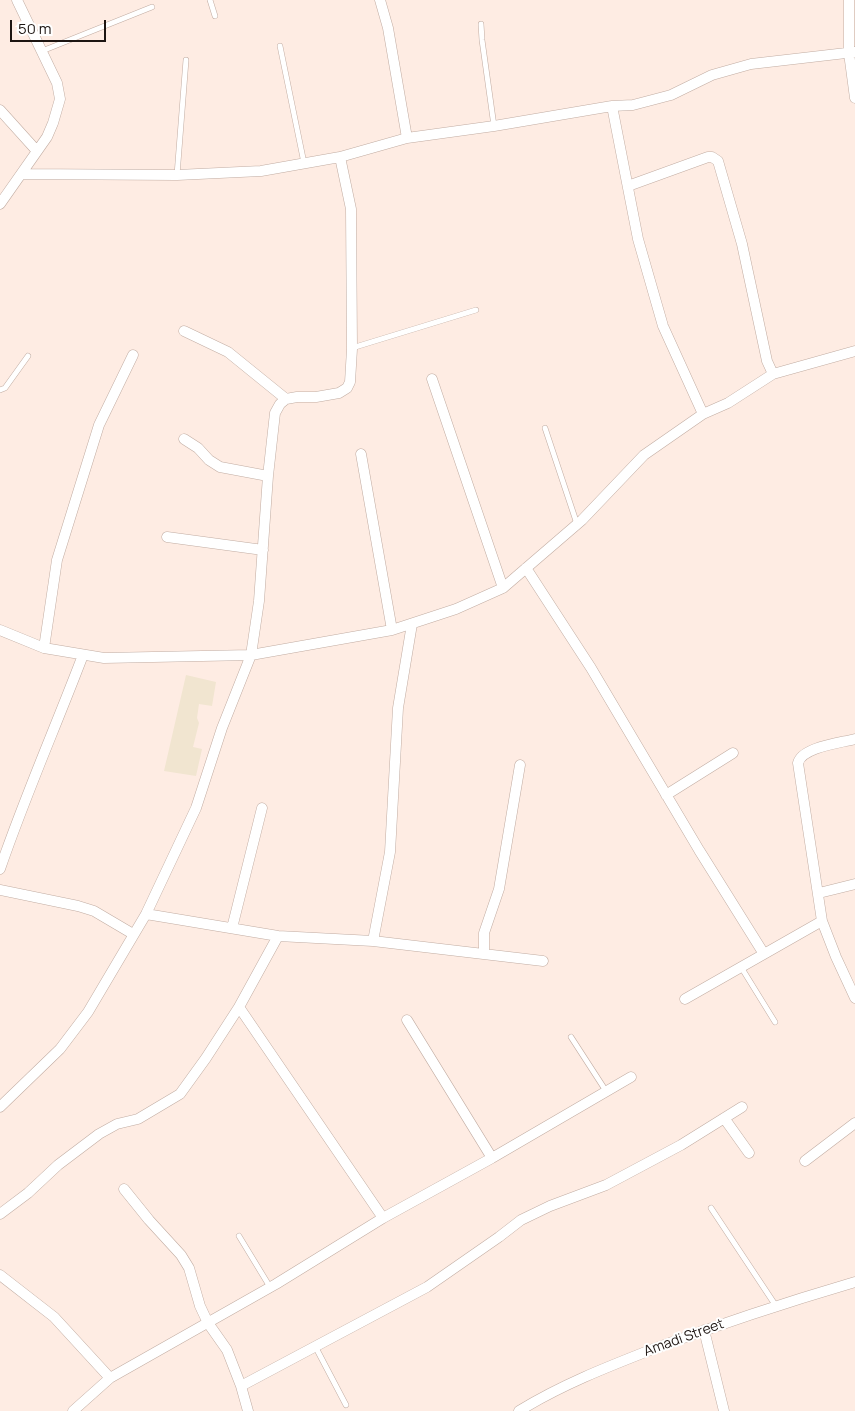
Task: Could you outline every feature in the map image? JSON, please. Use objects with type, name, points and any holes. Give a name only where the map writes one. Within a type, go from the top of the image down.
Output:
[{"type":"street","points":[[0,204],[36,150],[47,137],[60,99],[56,84],[18,0]]},
{"type":"street","points":[[380,0],[388,28],[407,138]]},
{"type":"street","points":[[849,0],[855,98]]},
{"type":"street","points":[[21,174],[176,174],[261,171],[340,157],[407,138],[494,126],[612,106],[633,105],[670,95],[712,75],[751,64],[852,52]]},
{"type":"street","points":[[612,106],[638,238],[663,326],[703,414]]},
{"type":"street","points":[[0,110],[36,150]]},
{"type":"street","points":[[0,1107],[60,1049],[88,1012],[146,914],[196,808],[228,713],[251,655],[259,601],[268,476],[275,413],[280,404],[286,399],[297,396],[339,393],[348,388],[352,349],[351,209],[340,157]]},
{"type":"street","points":[[628,186],[708,157],[718,161],[742,244],[767,361],[773,374]]},
{"type":"street","points":[[184,331],[228,352],[286,399]]},
{"type":"street","points":[[0,630],[44,648],[104,658],[251,655],[392,630],[412,624],[456,609],[503,588],[577,525],[644,455],[703,414],[728,402],[773,374],[855,351]]},
{"type":"street","points":[[44,648],[57,560],[99,425],[133,354]]},
{"type":"street","points":[[432,379],[503,588]]},
{"type":"street","points":[[184,439],[198,448],[209,460],[220,466],[268,476]]},
{"type":"street","points":[[360,454],[392,630]]},
{"type":"street","points":[[167,537],[263,550]]},
{"type":"street","points":[[526,568],[591,668],[666,795],[764,954]]},
{"type":"street","points":[[373,942],[390,852],[398,708],[412,624]]},
{"type":"street","points":[[0,868],[32,780],[57,725],[83,655]]},
{"type":"street","points":[[855,740],[807,752],[799,760],[822,921],[836,958],[855,998]]},
{"type":"street","points":[[666,795],[733,753]]},
{"type":"street","points":[[484,954],[484,933],[499,889],[520,765]]},
{"type":"street","points":[[232,928],[262,808]]},
{"type":"street","points":[[819,894],[855,884]]},
{"type":"street","points":[[0,890],[94,911],[133,934]]},
{"type":"street","points":[[146,914],[278,936],[373,942],[544,961]]},
{"type":"street","points":[[686,999],[822,921]]},
{"type":"street","points":[[0,1214],[28,1193],[58,1165],[99,1134],[118,1124],[138,1118],[180,1094],[239,1007],[278,936]]},
{"type":"street","points":[[239,1007],[383,1218]]},
{"type":"street","points":[[407,1020],[492,1158]]},
{"type":"street","points":[[73,1411],[110,1378],[271,1288],[383,1218],[492,1158],[631,1077]]},
{"type":"street","points":[[240,1386],[427,1287],[521,1220],[550,1206],[606,1185],[681,1145],[742,1107]]},
{"type":"street","points":[[724,1118],[749,1153]]},
{"type":"street","points":[[805,1161],[855,1124]]},
{"type":"street","points":[[124,1189],[148,1220],[182,1255],[189,1268],[200,1306],[208,1323],[227,1350],[248,1411]]},
{"type":"street","points":[[0,1275],[54,1317],[110,1378]]},
{"type":"street","name":"Amadi Street","points":[[519,1411],[539,1399],[605,1368],[704,1330],[855,1282]]},
{"type":"street","points":[[704,1330],[724,1411]]},
{"type":"lane","points":[[210,0],[215,16]]},
{"type":"lane","points":[[41,51],[152,7]]},
{"type":"lane","points":[[481,24],[494,126]]},
{"type":"lane","points":[[280,46],[304,164]]},
{"type":"lane","points":[[176,174],[186,60]]},
{"type":"lane","points":[[352,349],[476,310]]},
{"type":"lane","points":[[0,390],[4,388],[28,356]]},
{"type":"lane","points":[[545,428],[577,525]]},
{"type":"lane","points":[[741,967],[775,1022]]},
{"type":"lane","points":[[571,1038],[606,1091]]},
{"type":"lane","points":[[711,1208],[776,1307]]},
{"type":"lane","points":[[239,1236],[271,1288]]},
{"type":"lane","points":[[315,1346],[346,1405]]},
{"type":"shaded area","points":[[186,675],[216,682],[212,706],[199,704],[197,718],[199,723],[193,747],[202,749],[196,776],[164,771]]}]
